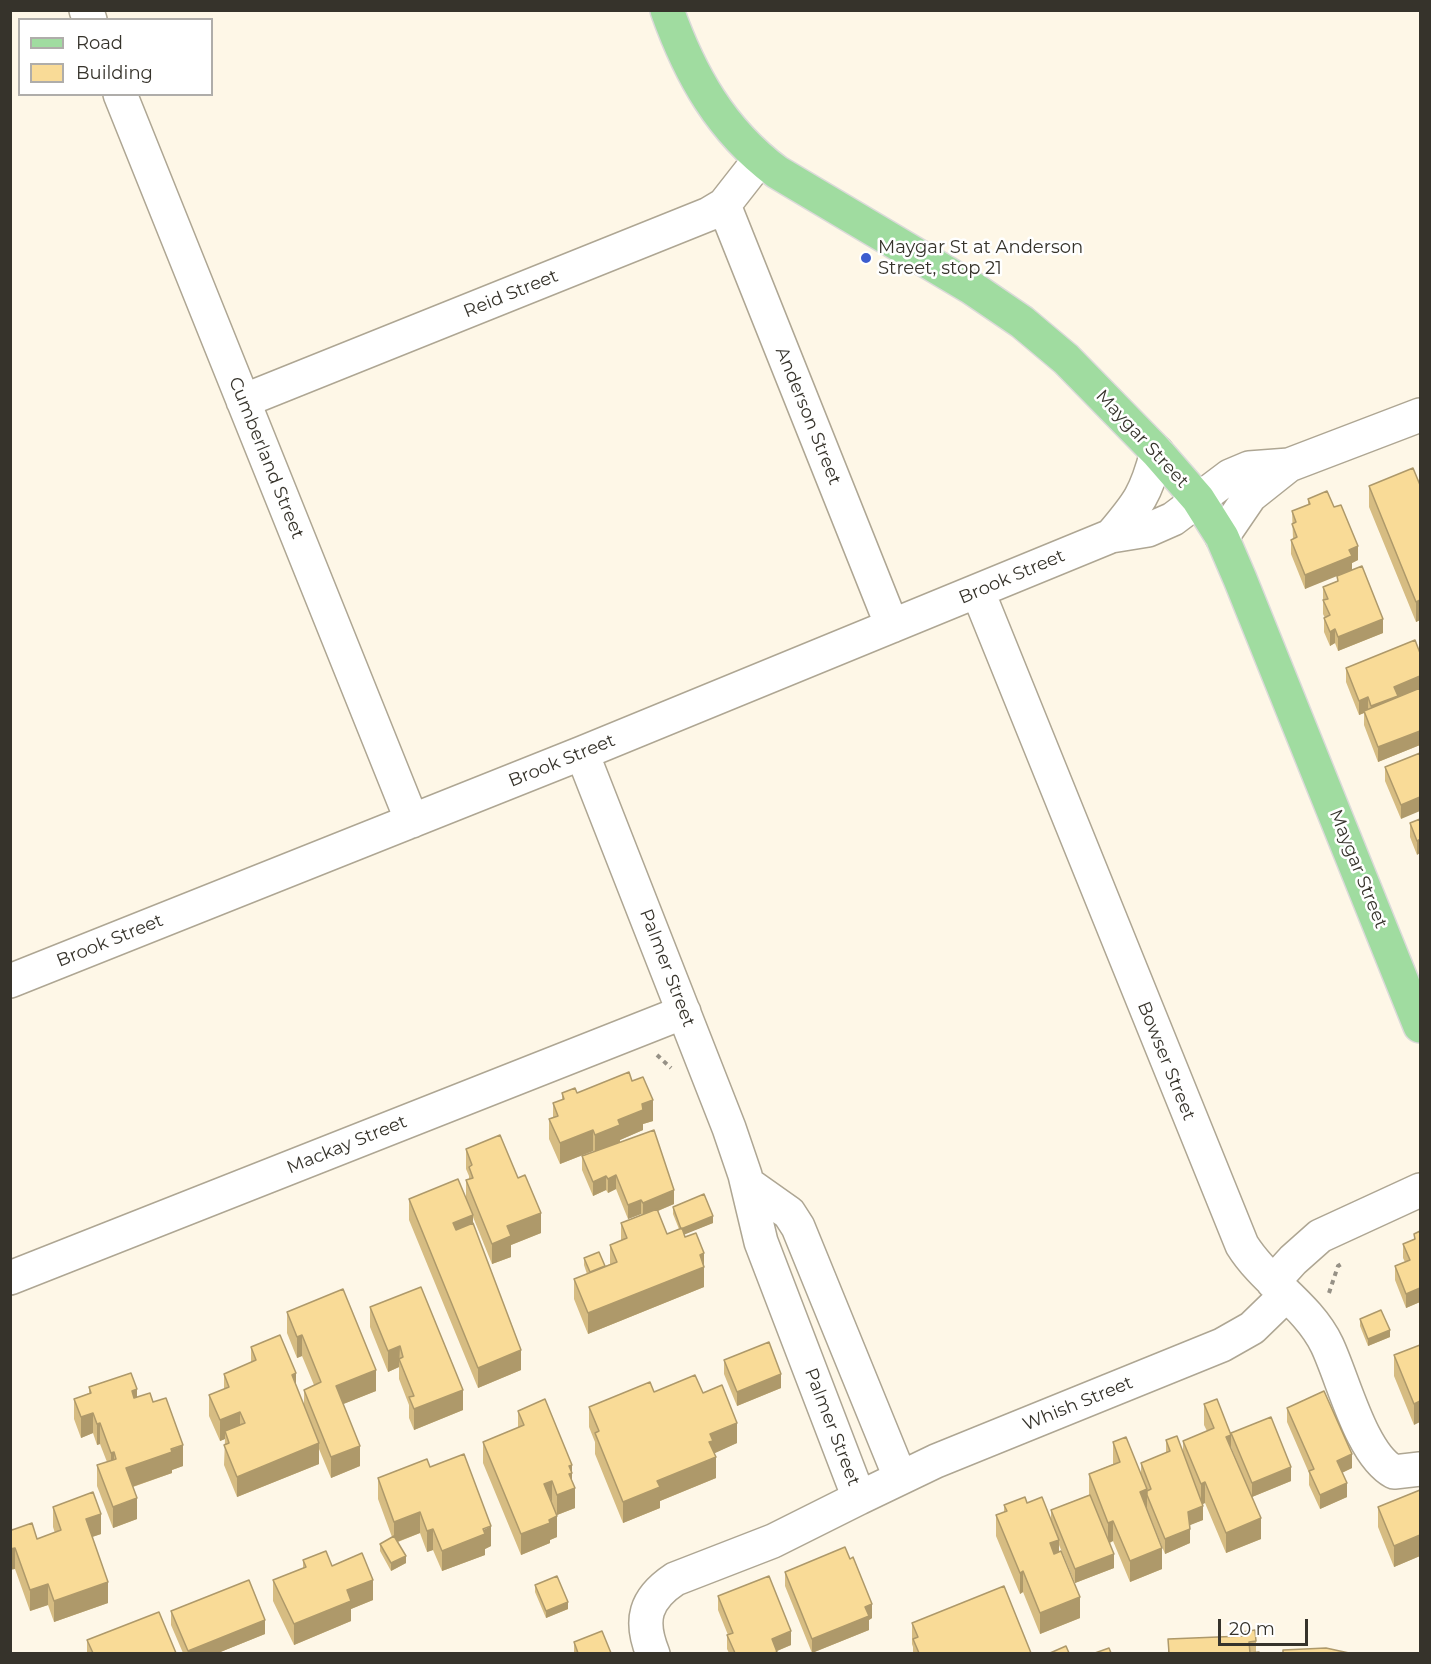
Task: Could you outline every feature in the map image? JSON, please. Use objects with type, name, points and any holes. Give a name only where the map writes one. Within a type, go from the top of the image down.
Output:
[{"type":"main road","name":"Maygar Street","points":[[667,10],[689,65],[708,99],[730,130],[760,159],[777,172],[972,288],[1022,322],[1066,359],[1157,452],[1198,499],[1222,537],[1420,1026]]},
{"type":"street","name":"Cumberland Street","points":[[121,96],[412,821]]},
{"type":"street","name":"Reid Street","points":[[243,400],[679,227],[724,205],[760,159]]},
{"type":"street","name":"Anderson Street","points":[[724,205],[892,626]]},
{"type":"street","name":"Brook Street","points":[[10,981],[582,753],[1111,536],[1148,530],[1173,519],[1222,479],[1250,468],[1289,465],[1420,415]]},
{"type":"street","name":"Brook Street","points":[[1111,536],[1141,500],[1149,484],[1157,452]]},
{"type":"street","name":"Brook Street","points":[[1222,537],[1250,496],[1289,465]]},
{"type":"street","name":"Bowser Street","points":[[978,592],[1230,1221],[1250,1258],[1302,1310],[1326,1343],[1375,1457],[1394,1472],[1420,1469]]},
{"type":"street","name":"Palmer Street","points":[[582,753],[684,1012],[748,1184],[761,1242],[859,1498],[773,1541],[675,1579],[663,1587],[651,1603],[645,1623],[646,1637],[653,1653]]},
{"type":"street","name":"Mackay Street","points":[[10,1278],[684,1012]]},
{"type":"street","points":[[748,1184],[789,1213],[798,1227],[900,1477]]},
{"type":"street","name":"Whish Street","points":[[859,1498],[900,1477],[1222,1345],[1252,1328],[1280,1289],[1293,1260],[1320,1236],[1420,1190]]},
{"type":"path","points":[[1326,1302],[1338,1266],[1345,1261]]},
{"type":"building","points":[[1413,468],[1420,485],[1420,600],[1416,602],[1369,486]]},
{"type":"building","points":[[1327,491],[1334,507],[1341,505],[1358,546],[1349,550],[1352,556],[1305,575],[1291,540],[1297,537],[1292,524],[1296,522],[1292,511],[1310,504],[1308,499]]},
{"type":"building","points":[[1362,566],[1383,619],[1338,637],[1335,629],[1330,632],[1324,618],[1330,615],[1323,600],[1328,599],[1323,587],[1338,581],[1337,576]]},
{"type":"building","points":[[1415,640],[1420,653],[1420,676],[1394,687],[1398,696],[1371,706],[1368,697],[1359,701],[1346,668]]},
{"type":"building","points":[[1420,688],[1420,731],[1378,747],[1364,711]]},
{"type":"building","points":[[1420,753],[1420,797],[1401,805],[1385,767]]},
{"type":"building","points":[[1420,819],[1420,839],[1417,841],[1410,823]]},
{"type":"building","points":[[629,1072],[632,1081],[643,1077],[653,1100],[642,1104],[643,1110],[618,1120],[620,1125],[595,1135],[593,1130],[560,1143],[549,1119],[558,1116],[553,1103],[564,1099],[562,1093],[575,1088],[577,1093]]},
{"type":"building","points":[[654,1130],[674,1190],[643,1203],[641,1200],[628,1205],[616,1175],[608,1179],[606,1176],[593,1182],[582,1156]]},
{"type":"building","points":[[500,1135],[518,1178],[525,1175],[541,1213],[507,1226],[511,1236],[492,1244],[466,1180],[473,1178],[469,1167],[472,1165],[466,1149]]},
{"type":"building","points":[[458,1179],[473,1215],[453,1223],[456,1230],[473,1223],[521,1350],[478,1368],[409,1199]]},
{"type":"building","points":[[704,1194],[713,1216],[681,1229],[673,1207]]},
{"type":"building","points":[[657,1209],[667,1234],[682,1228],[685,1237],[696,1233],[704,1253],[700,1255],[704,1267],[588,1313],[574,1279],[617,1262],[610,1245],[627,1238],[621,1223]]},
{"type":"building","points":[[1420,1231],[1420,1288],[1406,1294],[1395,1266],[1410,1260],[1403,1244],[1415,1239],[1414,1234]]},
{"type":"building","points":[[599,1252],[605,1266],[590,1272],[584,1258]]},
{"type":"building","points":[[421,1287],[463,1390],[414,1409],[409,1397],[414,1396],[399,1359],[403,1357],[400,1346],[388,1351],[370,1307]]},
{"type":"building","points":[[343,1289],[376,1370],[336,1386],[360,1446],[331,1457],[304,1390],[321,1382],[302,1335],[297,1337],[287,1312]]},
{"type":"building","points":[[1381,1310],[1390,1330],[1368,1339],[1360,1319]]},
{"type":"building","points":[[280,1335],[296,1373],[292,1375],[319,1443],[237,1477],[224,1445],[229,1443],[225,1431],[245,1423],[240,1412],[220,1420],[209,1395],[229,1387],[224,1374],[256,1360],[251,1347]]},
{"type":"building","points":[[769,1342],[781,1374],[737,1392],[724,1360]]},
{"type":"building","points":[[1420,1345],[1420,1401],[1414,1404],[1394,1355]]},
{"type":"building","points":[[131,1373],[137,1389],[132,1391],[134,1398],[150,1393],[153,1402],[166,1398],[183,1445],[171,1449],[172,1452],[126,1468],[137,1498],[113,1507],[97,1465],[116,1459],[114,1452],[111,1453],[100,1423],[97,1424],[93,1413],[81,1417],[74,1399],[91,1393],[89,1387]]},
{"type":"building","points":[[695,1375],[703,1393],[722,1385],[737,1423],[710,1434],[713,1441],[709,1442],[716,1457],[657,1481],[660,1487],[623,1502],[595,1433],[599,1431],[589,1407],[650,1382],[654,1392]]},
{"type":"building","points":[[1324,1391],[1352,1454],[1337,1461],[1347,1483],[1320,1495],[1309,1471],[1314,1469],[1287,1408]]},
{"type":"building","points":[[545,1399],[572,1465],[569,1466],[572,1473],[569,1474],[575,1488],[557,1495],[552,1481],[544,1484],[557,1516],[549,1520],[550,1523],[521,1534],[483,1442],[524,1425],[518,1411]]},
{"type":"building","points":[[1217,1399],[1231,1435],[1226,1437],[1261,1518],[1226,1533],[1205,1482],[1201,1484],[1183,1441],[1214,1428],[1204,1404]]},
{"type":"building","points":[[1271,1417],[1291,1467],[1252,1483],[1231,1433]]},
{"type":"building","points":[[1177,1436],[1203,1506],[1188,1512],[1190,1529],[1165,1539],[1147,1495],[1147,1491],[1151,1489],[1141,1463],[1170,1451],[1166,1440]]},
{"type":"building","points":[[1126,1437],[1147,1489],[1140,1492],[1162,1548],[1130,1561],[1113,1521],[1108,1523],[1089,1474],[1120,1462],[1113,1442]]},
{"type":"building","points":[[464,1454],[491,1526],[483,1529],[485,1534],[442,1551],[433,1529],[427,1531],[420,1512],[394,1522],[378,1478],[427,1459],[430,1467]]},
{"type":"building","points":[[1420,1490],[1420,1535],[1394,1546],[1378,1507]]},
{"type":"building","points":[[93,1492],[101,1514],[86,1519],[108,1582],[54,1601],[48,1584],[30,1590],[15,1548],[10,1549],[10,1526],[12,1530],[32,1523],[37,1539],[61,1530],[53,1507]]},
{"type":"building","points":[[1090,1495],[1114,1554],[1075,1569],[1051,1510]]},
{"type":"building","points":[[1025,1497],[1027,1503],[1042,1497],[1059,1540],[1050,1543],[1054,1554],[1061,1551],[1080,1597],[1040,1613],[1023,1571],[1020,1573],[996,1515],[1007,1511],[1004,1505]]},
{"type":"building","points":[[394,1536],[406,1556],[391,1563],[380,1544]]},
{"type":"building","points":[[845,1547],[850,1559],[853,1557],[872,1604],[865,1607],[869,1616],[812,1639],[785,1572]]},
{"type":"building","points":[[326,1551],[332,1566],[362,1553],[373,1580],[347,1590],[351,1601],[294,1624],[273,1580],[306,1567],[303,1560]]},
{"type":"building","points":[[557,1576],[568,1602],[546,1611],[535,1585]]},
{"type":"building","points":[[769,1576],[791,1631],[772,1639],[777,1652],[735,1653],[727,1635],[733,1633],[718,1596]]},
{"type":"building","points":[[249,1580],[265,1620],[188,1651],[171,1611]]},
{"type":"building","points":[[1004,1586],[1031,1653],[919,1653],[913,1639],[918,1637],[912,1623]]},
{"type":"building","points":[[159,1612],[176,1653],[93,1653],[87,1640]]},
{"type":"building","points":[[1255,1630],[1256,1641],[1249,1642],[1250,1653],[1169,1653],[1168,1639],[1243,1636],[1242,1632]]},
{"type":"building","points":[[602,1631],[611,1653],[578,1653],[574,1642]]},
{"type":"building","points":[[1066,1646],[1069,1653],[1050,1653]]},
{"type":"building","points":[[1109,1648],[1111,1653],[1095,1653]]},
{"type":"building","points":[[1326,1648],[1349,1653],[1283,1653],[1283,1650]]},
{"type":"place","name":"Maygar St at Anderson Street, stop 21","points":[[866,258]]}]
